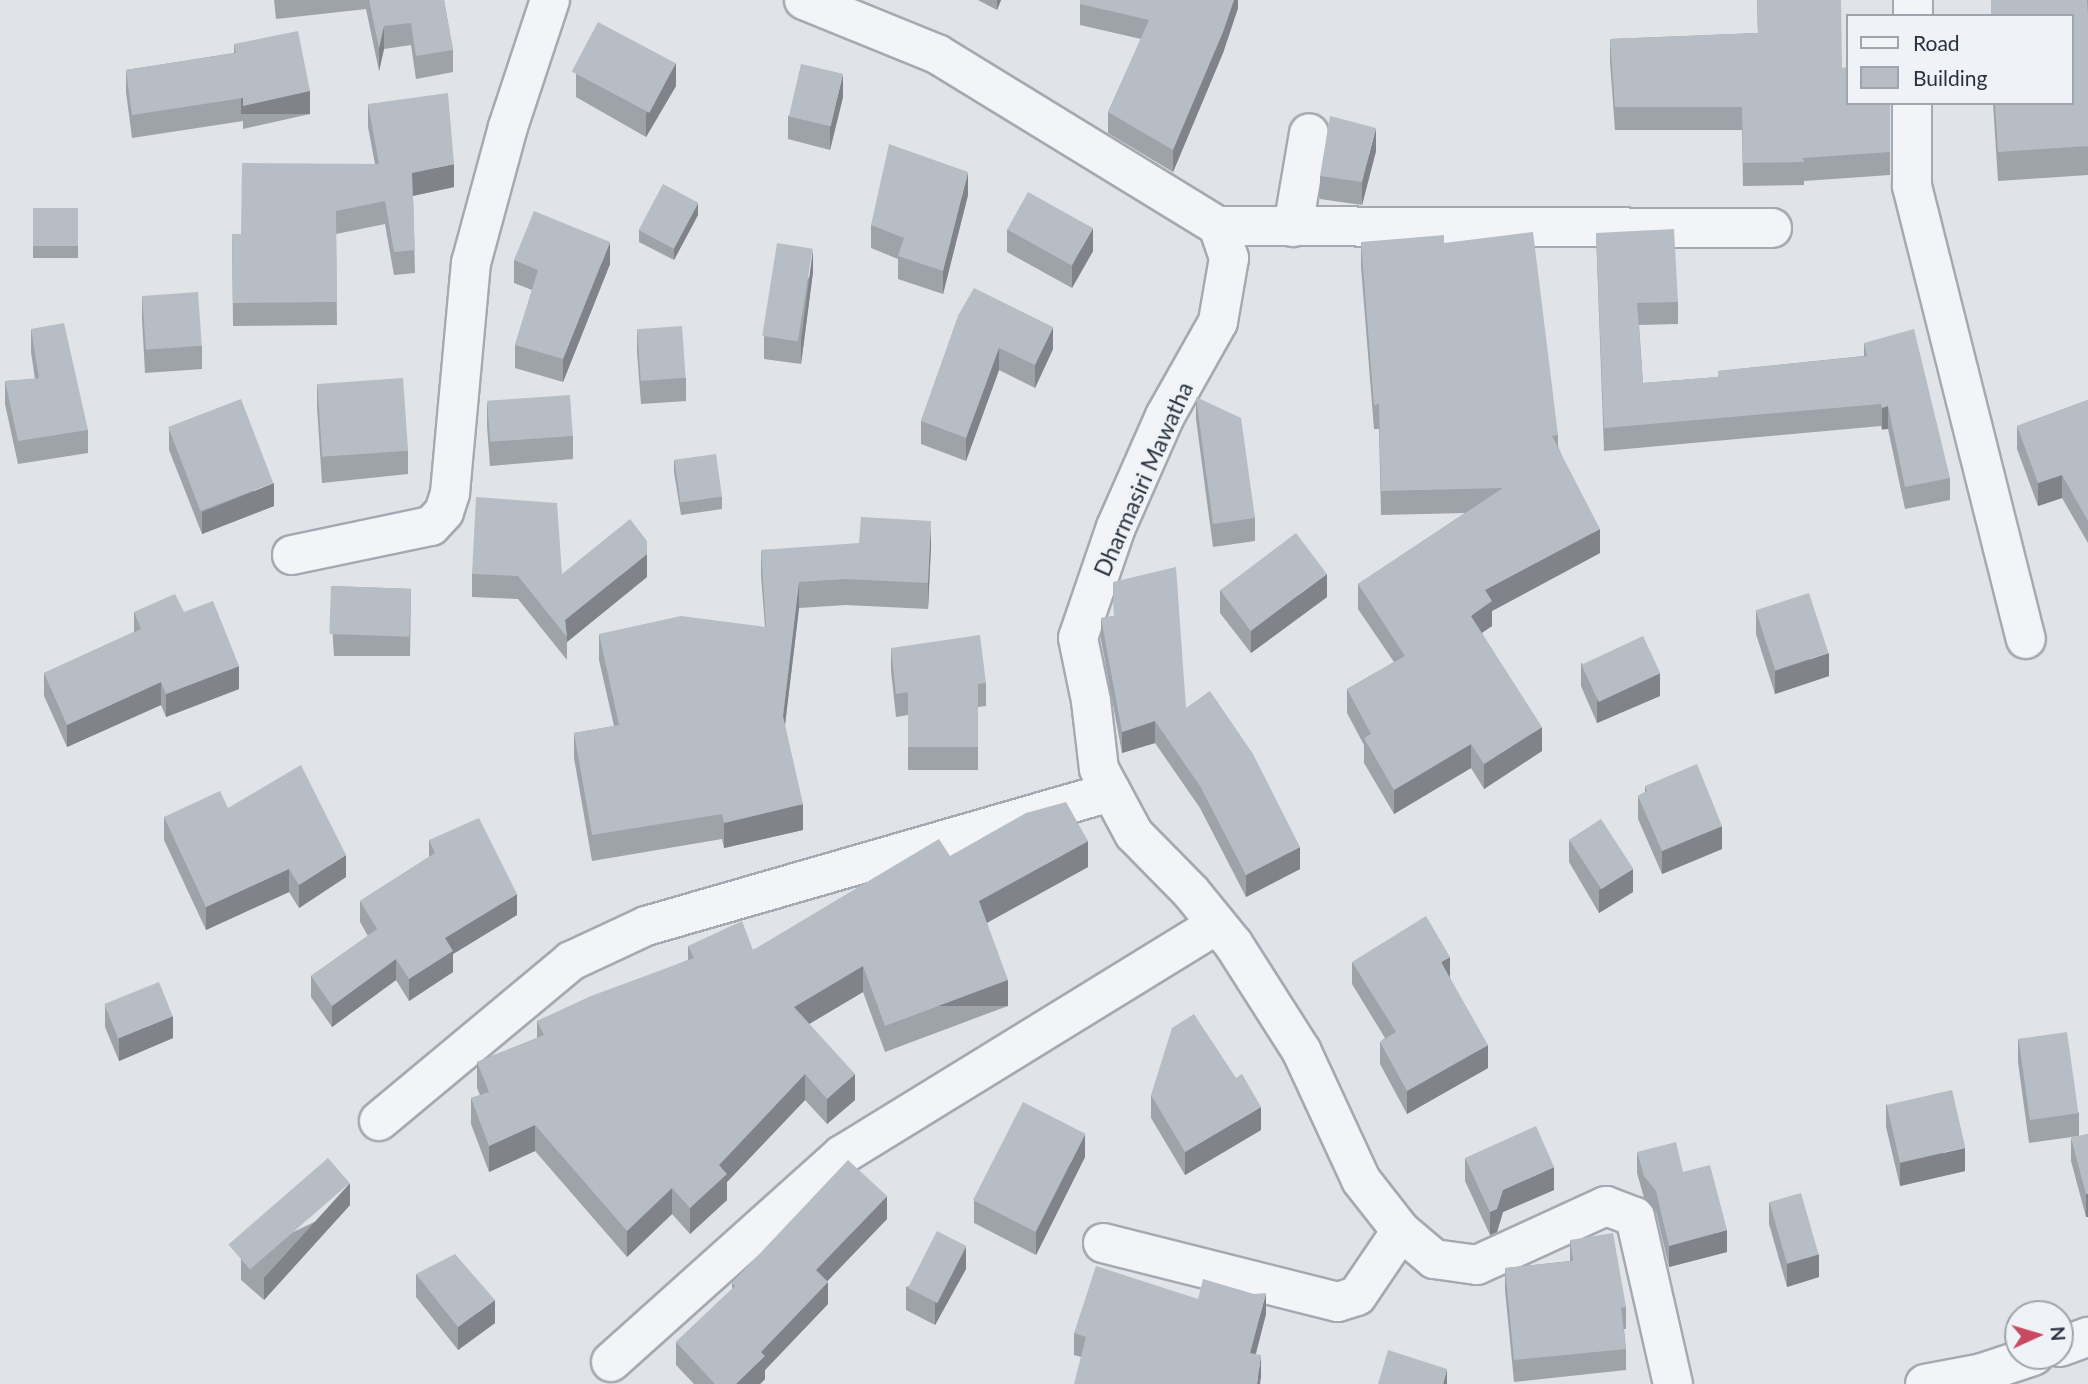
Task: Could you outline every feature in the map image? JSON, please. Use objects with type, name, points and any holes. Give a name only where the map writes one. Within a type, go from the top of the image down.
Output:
[{"type":"street","points":[[292,555],[431,526],[444,512],[450,494],[471,263],[508,127],[550,0]]},
{"type":"street","points":[[804,0],[937,54],[1218,226],[1772,228]]},
{"type":"street","points":[[1912,105],[1912,186],[2026,639]]},
{"type":"street","points":[[1293,227],[1309,133]]},
{"type":"street","name":"Dharmasiri Mawatha","points":[[1218,226],[1229,258],[1218,322],[1166,416],[1143,466],[1116,527],[1078,638],[1091,701],[1099,769],[1134,834],[1234,945],[1301,1050],[1361,1180],[1401,1231],[1434,1259],[1477,1265],[1606,1206],[1635,1217],[1673,1384]]},
{"type":"street","points":[[379,1122],[571,961],[646,926],[1111,792]]},
{"type":"street","points":[[611,1362],[842,1155],[1217,924]]},
{"type":"street","points":[[1103,1243],[1338,1302],[1357,1296],[1401,1231]]},
{"type":"street","points":[[1926,1384],[1982,1379],[2004,1369]]},
{"type":"building","points":[[369,0],[444,0],[453,50],[416,56],[411,23],[384,26],[379,48]]},
{"type":"building","points":[[1080,0],[1234,0],[1173,150],[1108,112],[1149,20],[1080,4]]},
{"type":"building","points":[[1757,0],[1841,0],[1842,68],[1846,67],[1846,105],[1890,105],[1890,152],[1803,158],[1804,162],[1743,163],[1742,107],[1615,107],[1610,39],[1758,33]]},
{"type":"building","points":[[1991,0],[2087,0],[2088,146],[1998,152],[1995,105],[2074,105],[2074,14],[1991,14]]},
{"type":"building","points":[[598,22],[676,63],[649,113],[572,71]]},
{"type":"building","points":[[298,31],[310,91],[243,106],[243,98],[132,115],[126,70],[236,53],[234,44]]},
{"type":"building","points":[[801,64],[843,74],[831,126],[789,117]]},
{"type":"building","points":[[448,93],[454,164],[412,173],[415,250],[394,252],[385,201],[336,211],[337,302],[233,303],[232,234],[241,234],[242,163],[379,164],[368,104]]},
{"type":"building","points":[[1330,116],[1376,128],[1362,182],[1320,176]]},
{"type":"building","points":[[889,144],[968,172],[943,271],[898,256],[904,238],[871,225]]},
{"type":"building","points":[[663,184],[698,203],[674,249],[639,230]]},
{"type":"building","points":[[1028,192],[1093,228],[1072,265],[1007,230]]},
{"type":"building","points":[[33,208],[78,208],[78,246],[33,246]]},
{"type":"building","points":[[534,211],[610,242],[563,359],[515,345],[538,270],[514,260]]},
{"type":"building","points":[[1674,229],[1678,302],[1637,303],[1643,383],[1718,377],[1718,371],[1867,356],[1864,343],[1914,329],[1950,478],[1905,487],[1888,406],[1882,408],[1881,404],[1604,428],[1596,233]]},
{"type":"building","points":[[1533,232],[1558,435],[1552,436],[1600,529],[1485,590],[1492,601],[1471,616],[1542,727],[1484,764],[1471,744],[1394,790],[1364,738],[1371,734],[1347,689],[1405,656],[1358,584],[1503,488],[1381,491],[1379,404],[1374,405],[1361,242],[1444,235],[1444,243]]},
{"type":"building","points":[[777,243],[813,249],[798,341],[762,336]]},
{"type":"building","points":[[974,288],[1053,327],[1035,365],[999,348],[966,438],[921,421],[959,314]]},
{"type":"building","points":[[198,292],[202,346],[146,350],[142,296]]},
{"type":"building","points":[[64,323],[88,430],[18,441],[5,381],[39,378],[31,329]]},
{"type":"building","points":[[682,326],[686,378],[641,381],[637,329]]},
{"type":"building","points":[[403,378],[408,451],[322,457],[317,384]]},
{"type":"building","points":[[570,395],[573,436],[490,442],[487,401]]},
{"type":"building","points":[[1196,397],[1241,418],[1255,518],[1213,524]]},
{"type":"building","points":[[241,399],[273,483],[200,511],[168,427]]},
{"type":"building","points":[[2088,400],[2088,521],[2062,475],[2038,483],[2017,426]]},
{"type":"building","points":[[716,454],[722,497],[680,502],[674,460]]},
{"type":"building","points":[[476,497],[557,503],[562,574],[630,519],[647,541],[647,554],[565,620],[567,637],[518,576],[472,574]]},
{"type":"building","points":[[861,517],[931,521],[928,583],[846,579],[799,582],[783,716],[803,804],[724,823],[722,814],[592,835],[574,733],[619,725],[599,634],[681,616],[766,627],[761,550],[859,543]]},
{"type":"building","points":[[1296,533],[1327,574],[1251,631],[1220,590]]},
{"type":"building","points":[[1176,567],[1186,708],[1210,691],[1253,754],[1300,847],[1246,875],[1200,786],[1155,721],[1122,732],[1101,618],[1114,616],[1113,582]]},
{"type":"building","points":[[331,586],[411,589],[409,637],[329,634]]},
{"type":"building","points":[[1809,593],[1828,653],[1775,670],[1756,610]]},
{"type":"building","points":[[175,594],[184,612],[213,601],[239,666],[166,694],[161,682],[67,725],[44,673],[141,629],[134,612]]},
{"type":"building","points":[[980,635],[986,683],[978,684],[978,747],[908,747],[908,692],[896,694],[891,648]]},
{"type":"building","points":[[1643,636],[1660,673],[1599,702],[1581,665]]},
{"type":"building","points":[[1697,764],[1722,826],[1662,851],[1638,796],[1647,791],[1645,786]]},
{"type":"building","points":[[301,765],[346,855],[299,885],[289,869],[206,907],[164,817],[220,791],[228,808]]},
{"type":"building","points":[[1066,802],[1088,841],[979,901],[1008,980],[885,1026],[863,966],[794,1007],[855,1074],[827,1099],[805,1074],[719,1165],[727,1174],[690,1208],[672,1188],[627,1231],[535,1125],[489,1146],[471,1098],[489,1092],[477,1062],[544,1035],[537,1021],[591,996],[694,958],[688,946],[742,921],[753,950],[939,839],[950,856],[1026,813]]},
{"type":"building","points":[[479,818],[517,894],[445,938],[453,951],[409,979],[396,959],[332,1006],[311,976],[377,929],[360,901],[435,853],[429,840]]},
{"type":"building","points":[[1601,819],[1633,868],[1601,889],[1569,840]]},
{"type":"building","points":[[1426,916],[1450,957],[1441,962],[1488,1045],[1407,1091],[1380,1042],[1396,1032],[1352,962]]},
{"type":"building","points":[[159,982],[173,1016],[118,1038],[104,1004]]},
{"type":"building","points":[[1194,1014],[1236,1078],[1242,1074],[1261,1107],[1185,1152],[1151,1095],[1172,1028]]},
{"type":"building","points":[[2067,1032],[2078,1113],[2030,1120],[2018,1039]]},
{"type":"building","points":[[1952,1090],[1965,1147],[1900,1163],[1887,1105]]},
{"type":"building","points":[[1023,1102],[1085,1134],[1035,1232],[973,1200]]},
{"type":"building","points":[[1536,1126],[1554,1167],[1503,1190],[1497,1209],[1490,1212],[1465,1158]]},
{"type":"building","points":[[2088,1134],[2088,1194],[2086,1194],[2071,1138]]},
{"type":"building","points":[[1676,1142],[1683,1172],[1710,1165],[1727,1230],[1669,1246],[1656,1191],[1644,1176],[1637,1152]]},
{"type":"building","points":[[328,1158],[350,1183],[250,1270],[228,1245]]},
{"type":"building","points":[[848,1160],[887,1196],[816,1270],[828,1282],[761,1352],[765,1356],[736,1384],[715,1384],[676,1342],[735,1286],[732,1283]]},
{"type":"building","points":[[1801,1193],[1819,1255],[1787,1264],[1769,1202]]},
{"type":"building","points":[[937,1231],[966,1246],[937,1303],[908,1288]]},
{"type":"building","points":[[1613,1233],[1626,1307],[1621,1308],[1626,1349],[1514,1360],[1505,1268],[1573,1261],[1570,1240]]},
{"type":"building","points":[[455,1254],[495,1300],[458,1327],[416,1274]]},
{"type":"building","points":[[1096,1266],[1198,1299],[1203,1279],[1254,1294],[1266,1293],[1250,1353],[1261,1355],[1257,1384],[1074,1384],[1086,1337],[1074,1333]]},
{"type":"building","points":[[1388,1350],[1447,1369],[1443,1384],[1378,1384]]}]
